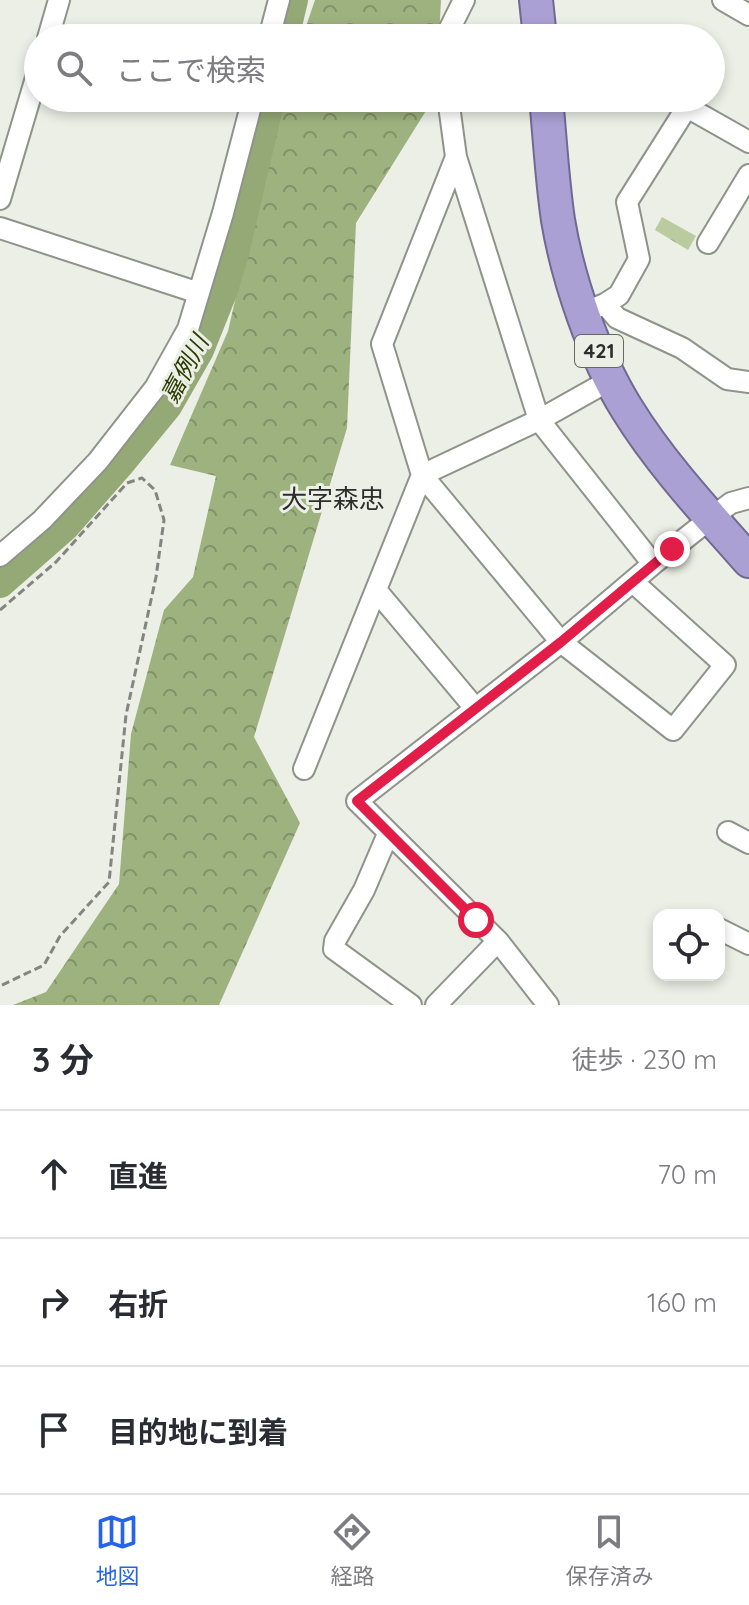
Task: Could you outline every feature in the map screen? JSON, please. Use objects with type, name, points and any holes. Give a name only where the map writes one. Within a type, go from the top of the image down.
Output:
[{"type":"highway","points":[[536,0],[539,24]]},
{"type":"highway","name":"421","points":[[547,112],[558,220],[594,308],[612,379],[625,407],[663,461],[749,561]]},
{"type":"street","points":[[52,24],[59,0]]},
{"type":"street","points":[[273,24],[279,0]]},
{"type":"street","points":[[452,24],[464,0]]},
{"type":"street","points":[[723,0],[749,15]]},
{"type":"street","points":[[0,199],[26,112]]},
{"type":"street","points":[[0,556],[42,520],[98,461],[155,388],[188,329],[249,112]]},
{"type":"street","points":[[450,112],[456,157],[539,420],[653,564]]},
{"type":"street","points":[[594,308],[619,295],[639,259],[627,202],[684,112]]},
{"type":"street","points":[[696,112],[749,142]]},
{"type":"street","points":[[456,157],[382,344],[422,475],[561,642],[673,730],[725,665],[633,582]]},
{"type":"street","points":[[708,243],[749,175]]},
{"type":"street","points":[[0,228],[199,293]]},
{"type":"street","points":[[594,308],[682,348],[727,379],[749,382]]},
{"type":"street","points":[[304,769],[422,475],[539,420],[612,379]]},
{"type":"street","points":[[548,1005],[498,941],[357,801],[561,642],[711,518],[731,503],[749,498]]},
{"type":"street","points":[[376,590],[475,708]]},
{"type":"street","points":[[728,832],[749,843]]},
{"type":"street","points":[[388,834],[364,890],[335,941],[334,949],[411,1005]]},
{"type":"street","points":[[725,932],[749,944]]},
{"type":"street","points":[[436,1005],[498,941]]},
{"type":"path","points":[[0,610],[56,562],[127,483],[142,478],[155,490],[164,520],[156,577],[126,715],[109,882],[60,936],[44,965],[0,986]]},
{"type":"green space","points":[[315,0],[441,0],[440,24],[307,24]]},
{"type":"green space","points":[[279,112],[425,112],[356,223],[347,428],[254,737],[300,823],[219,1005],[13,1005],[46,992],[119,884],[131,734],[164,610],[193,577],[216,476],[170,465],[228,331]]},
{"type":"green space","points":[[662,217],[696,236],[688,250],[655,230]]},
{"type":"waterway","name":"嘉例川","points":[[287,24],[293,0]]},
{"type":"waterway","name":"嘉例川","points":[[0,583],[64,527],[121,462],[167,406],[199,350],[234,253],[267,112]]},
{"type":"district","name":"大字森忠","points":[[333,499]]},
{"type":"route","points":[[476,920],[357,801],[561,642],[672,549]]}]
